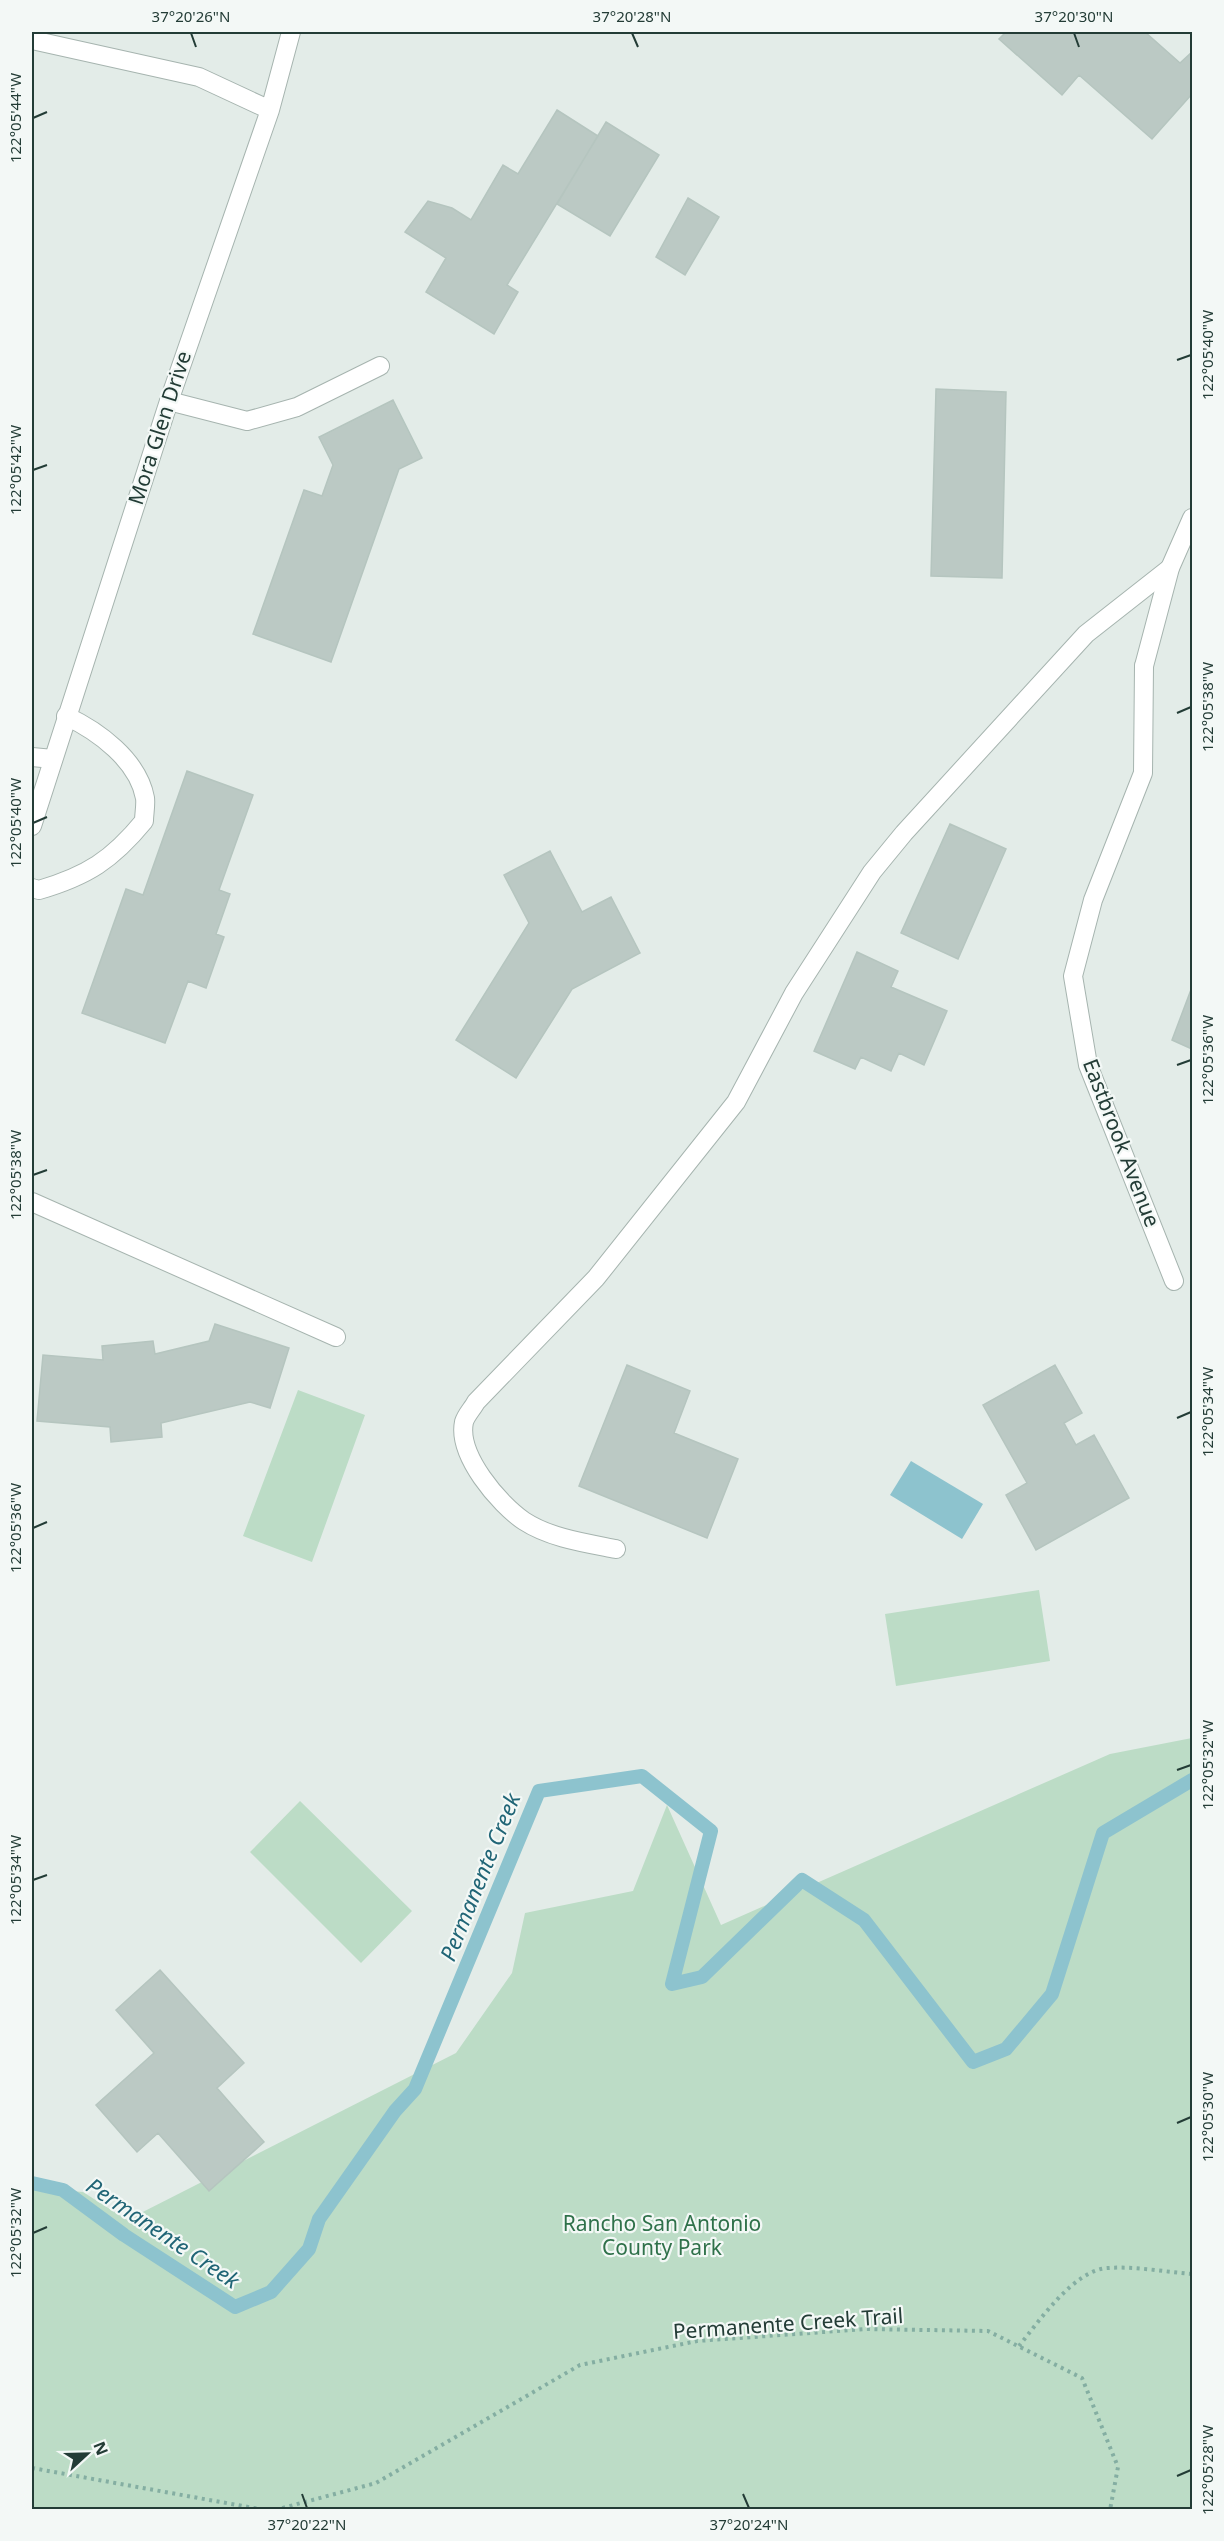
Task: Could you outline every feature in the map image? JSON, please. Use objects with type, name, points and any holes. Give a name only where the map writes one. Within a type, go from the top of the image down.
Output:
[{"type":"street","name":"Mora Glen Drive","points":[[32,826],[169,401],[270,110],[291,32]]},
{"type":"street","points":[[32,40],[199,77],[270,110]]},
{"type":"street","points":[[169,401],[247,421],[297,407],[380,366]]},
{"type":"street","name":"Eastbrook Avenue","points":[[1174,1281],[1088,1065],[1072,976],[1093,900],[1143,773],[1144,666],[1170,568],[1192,518]]},
{"type":"street","points":[[616,1549],[564,1538],[524,1521],[492,1492],[477,1472],[468,1448],[464,1422],[491,1386],[596,1278],[736,1102],[794,993],[872,872],[1086,634],[1170,568]]},
{"type":"street","points":[[32,888],[39,890],[87,873],[109,859],[144,821],[145,798],[136,776],[119,753],[91,728],[66,716]]},
{"type":"street","points":[[32,758],[53,759]]},
{"type":"street","points":[[32,1202],[336,1337]]},
{"type":"path","points":[[1019,2347],[1045,2314],[1082,2277],[1106,2268],[1192,2274]]},
{"type":"path","name":"Permanente Creek Trail","points":[[275,2510],[376,2482],[580,2365],[697,2341],[866,2329],[988,2331],[1082,2378],[1118,2467],[1110,2510]]},
{"type":"path","points":[[32,2468],[265,2510]]},
{"type":"green space","points":[[298,1390],[365,1415],[312,1562],[243,1536]]},
{"type":"green space","points":[[1039,1590],[1050,1661],[896,1686],[885,1614]]},
{"type":"green space","name":"Rancho San Antonio County Park","points":[[1192,1738],[1192,2509],[32,2509],[32,2188],[83,2192],[127,2220],[456,2053],[512,1973],[525,1913],[633,1891],[667,1805],[721,1925],[1110,1754]]},
{"type":"green space","points":[[300,1801],[412,1911],[361,1963],[250,1852]]},
{"type":"water","points":[[911,1461],[983,1504],[962,1539],[890,1495]]},
{"type":"building","points":[[1006,32],[1145,32],[1180,63],[1192,52],[1192,94],[1152,139],[1079,75],[1062,95],[999,39]]},
{"type":"building","points":[[557,110],[598,136],[507,285],[518,292],[494,334],[426,292],[446,258],[405,232],[428,201],[452,208],[471,220],[503,165],[518,174]]},
{"type":"building","points":[[606,122],[659,155],[610,236],[557,204]]},
{"type":"building","points":[[688,198],[719,217],[685,275],[656,257]]},
{"type":"building","points":[[936,389],[1006,392],[1002,578],[931,576]]},
{"type":"building","points":[[393,400],[422,458],[399,469],[331,662],[253,634],[304,490],[322,496],[333,465],[319,437]]},
{"type":"building","points":[[187,771],[253,795],[219,890],[230,894],[216,934],[224,937],[206,988],[188,981],[165,1043],[82,1013],[126,889],[143,895]]},
{"type":"building","points":[[950,824],[1006,849],[958,959],[901,933]]},
{"type":"building","points":[[550,851],[582,912],[611,897],[640,953],[572,989],[516,1078],[456,1040],[529,923],[504,875]]},
{"type":"building","points":[[857,952],[898,971],[891,987],[947,1011],[924,1065],[899,1053],[891,1071],[861,1057],[855,1069],[814,1051]]},
{"type":"building","points":[[1192,987],[1192,1049],[1172,1040]]},
{"type":"building","points":[[215,1324],[289,1348],[270,1408],[250,1402],[161,1423],[162,1437],[111,1442],[110,1427],[37,1421],[43,1355],[103,1360],[102,1346],[153,1341],[155,1354],[209,1341]]},
{"type":"building","points":[[627,1365],[690,1391],[674,1433],[738,1459],[707,1538],[579,1486]]},
{"type":"building","points":[[1055,1365],[1082,1413],[1064,1423],[1076,1445],[1094,1435],[1129,1498],[1036,1550],[1006,1495],[1027,1483],[983,1405]]},
{"type":"building","points":[[160,1970],[244,2063],[217,2088],[264,2142],[209,2191],[158,2133],[137,2152],[96,2105],[154,2053],[116,2010]]},
{"type":"waterway","name":"Permanente Creek","points":[[32,2183],[63,2190],[124,2235],[235,2307],[271,2292],[309,2249],[319,2219],[395,2111],[415,2089],[539,1791],[642,1776],[711,1831],[672,1984],[702,1977],[802,1880],[864,1920],[973,2062],[1006,2049],[1052,1994],[1103,1833],[1192,1780]]}]
